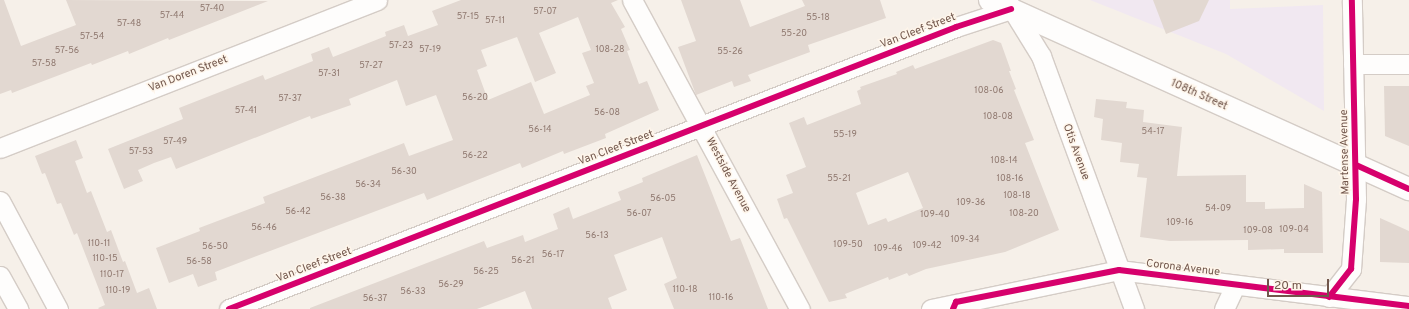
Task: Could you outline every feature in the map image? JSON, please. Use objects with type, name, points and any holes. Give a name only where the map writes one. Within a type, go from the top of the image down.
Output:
[{"type":"main road","name":"108th Street","points":[[990,0],[1009,5],[1409,189]]},
{"type":"street","name":"Van Doren Street","points":[[0,148],[377,0]]},
{"type":"street","name":"Westside Avenue","points":[[632,0],[702,126],[800,309]]},
{"type":"street","name":"Martense Avenue","points":[[1329,297],[1351,269],[1356,199],[1352,0]]},
{"type":"street","name":"Van Cleef Street","points":[[229,309],[702,126],[1009,5]]},
{"type":"street","name":"Otis Avenue","points":[[1009,5],[1041,56],[1134,309]]},
{"type":"street","points":[[1353,64],[1409,64]]},
{"type":"street","points":[[0,201],[58,309]]},
{"type":"street","name":"Corona Avenue","points":[[931,309],[955,306],[1119,270],[1409,306]]},
{"type":"street","points":[[0,276],[18,309]]},
{"type":"street","points":[[1224,309],[1235,285]]},
{"type":"shaded area","points":[[1090,0],[1230,0],[1230,9],[1323,5],[1324,111],[1226,54]]},
{"type":"building","points":[[0,0],[4,0],[21,46],[76,25],[66,0],[268,1],[129,54],[128,51],[92,65],[91,63],[12,93],[11,90],[0,94]]},
{"type":"building","points":[[461,0],[618,0],[611,3],[625,27],[621,29],[630,50],[627,51],[639,84],[647,81],[659,110],[605,134],[606,138],[564,154],[563,151],[522,168],[520,163],[427,200],[424,193],[215,272],[217,280],[198,287],[193,274],[169,283],[156,248],[200,231],[199,228],[265,203],[263,197],[404,143],[409,156],[453,140],[436,95],[406,106],[397,80],[349,99],[351,105],[311,119],[310,116],[176,169],[171,157],[154,163],[138,170],[143,181],[124,189],[108,149],[183,119],[179,108],[263,75],[265,80],[313,61],[311,54],[329,47],[333,57],[386,36],[385,32],[404,25],[408,36],[438,25],[432,11]],"holes":[[[578,17],[591,50],[582,53],[594,83],[586,86],[590,95],[544,114],[531,82],[488,100],[477,70],[487,66],[481,50],[517,37],[535,82],[556,73],[539,33]]]},
{"type":"building","points":[[681,0],[740,0],[750,27],[805,6],[802,0],[880,0],[886,18],[808,45],[810,52],[748,75],[751,81],[734,87],[732,81],[696,95],[678,47],[696,41]]},
{"type":"building","points":[[1153,0],[1209,0],[1199,21],[1166,34]]},
{"type":"building","points":[[993,40],[1001,43],[1016,89],[1014,90],[1034,140],[1025,143],[1059,230],[1005,252],[926,269],[909,276],[907,273],[889,280],[888,277],[845,294],[847,298],[829,302],[787,218],[784,219],[777,199],[793,193],[786,175],[806,167],[789,123],[804,117],[807,125],[861,104],[857,91],[861,89],[860,87],[897,74],[896,72],[913,65],[915,69]],"holes":[[[908,172],[923,208],[888,222],[886,218],[868,225],[856,193]]]},
{"type":"building","points":[[1384,86],[1409,86],[1409,146],[1385,136]]},
{"type":"building","points":[[1096,99],[1127,102],[1126,108],[1144,110],[1143,122],[1182,127],[1177,176],[1246,175],[1246,202],[1265,202],[1265,209],[1304,208],[1304,184],[1322,192],[1323,253],[1284,253],[1284,249],[1248,250],[1248,240],[1170,241],[1140,237],[1147,178],[1137,177],[1139,164],[1120,162],[1122,143],[1101,140],[1103,119],[1094,117]]},
{"type":"building","points":[[76,140],[83,158],[75,161],[87,193],[91,191],[107,232],[111,230],[137,293],[149,288],[157,309],[98,308],[105,305],[77,233],[74,235],[61,203],[57,204],[45,173],[42,174],[35,156]]},
{"type":"building","points":[[697,155],[731,241],[740,238],[768,309],[674,309],[664,284],[677,278],[662,237],[614,255],[627,290],[608,298],[612,309],[532,309],[525,291],[477,309],[310,309],[484,241],[487,248],[523,235],[525,242],[558,229],[553,214],[569,207],[573,219],[621,200],[618,192],[643,182],[642,178]]},
{"type":"building","points":[[1380,218],[1409,231],[1409,263],[1380,262]]},
{"type":"cycle path","points":[[1329,297],[1351,269],[1356,199],[1352,0]]},
{"type":"cycle path","points":[[229,309],[956,27],[1011,9]]},
{"type":"cycle path","points":[[1356,165],[1409,189]]},
{"type":"cycle path","points":[[953,309],[956,302],[1119,270],[1409,306]]}]
